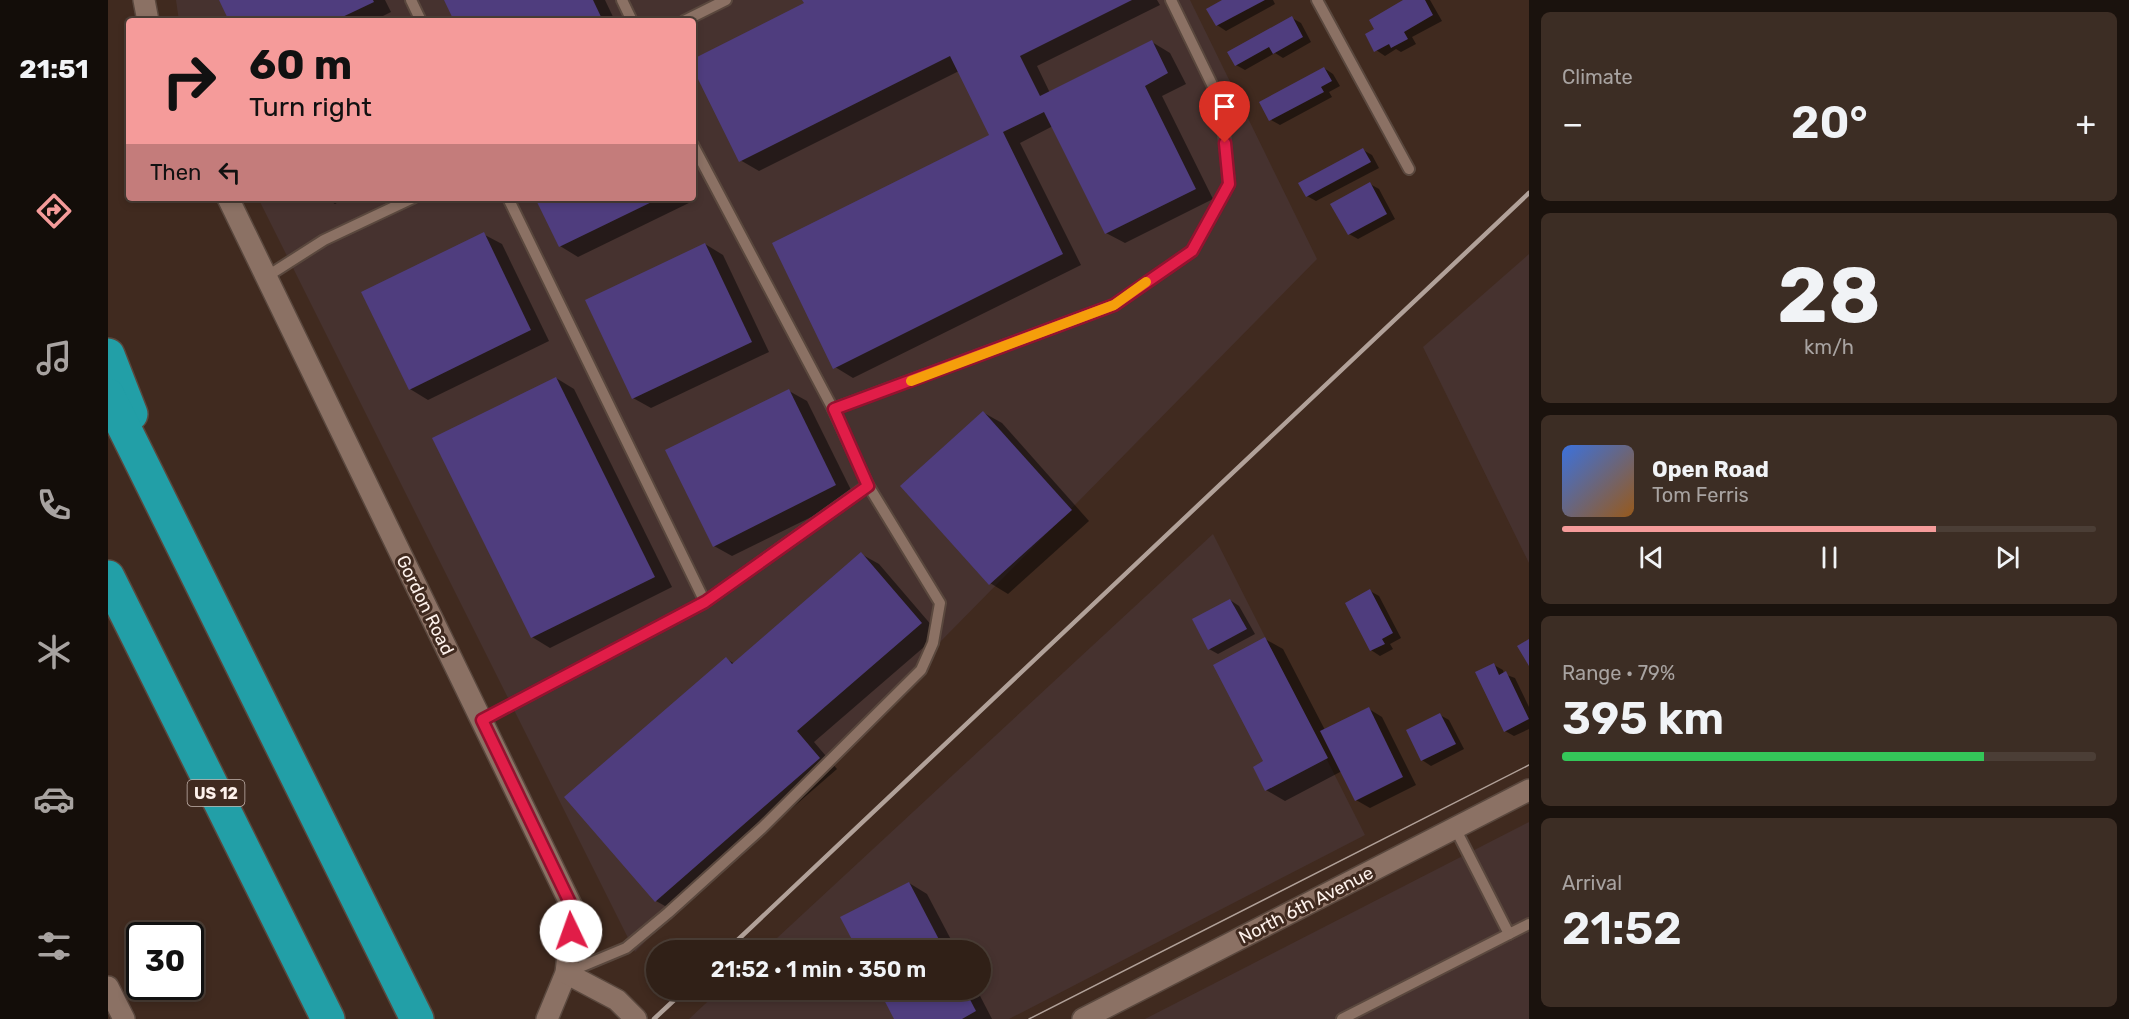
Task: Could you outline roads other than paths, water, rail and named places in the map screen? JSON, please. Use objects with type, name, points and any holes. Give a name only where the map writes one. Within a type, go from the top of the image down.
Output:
[{"type":"highway","points":[[108,355],[184,547]]},
{"type":"highway","points":[[108,395],[417,1019]]},
{"type":"highway","name":"US 12","points":[[108,577],[326,1014]]},
{"type":"street","points":[[144,0],[147,18]]},
{"type":"street","name":"Gordon Road","points":[[229,201],[573,909],[566,973],[547,1019]]},
{"type":"street","name":"North 6th Avenue","points":[[1083,1019],[1529,790]]},
{"type":"street","points":[[566,973],[617,1000],[636,1019]]},
{"type":"street","points":[[108,987],[124,1019]]},
{"type":"lane","points":[[411,0],[420,18]]},
{"type":"lane","points":[[622,0],[631,18]]},
{"type":"lane","points":[[690,18],[726,0]]},
{"type":"lane","points":[[834,409],[1114,305],[1192,251],[1229,184],[1221,103],[1171,0]]},
{"type":"lane","points":[[1317,0],[1409,169]]},
{"type":"lane","points":[[566,973],[626,948],[762,828],[921,670],[933,643],[940,603],[868,486],[834,409],[696,151]]},
{"type":"lane","points":[[266,277],[324,240],[407,201]]},
{"type":"lane","points":[[509,201],[705,602]]},
{"type":"lane","points":[[482,720],[705,602],[868,486]]},
{"type":"lane","points":[[1455,828],[1509,934]]},
{"type":"lane","points":[[1342,1019],[1529,924]]},
{"type":"tram line","points":[[1029,1019],[1529,765]]},
{"type":"railway","points":[[738,940],[1529,193]]},
{"type":"railway","points":[[654,1019],[674,1000]]}]
